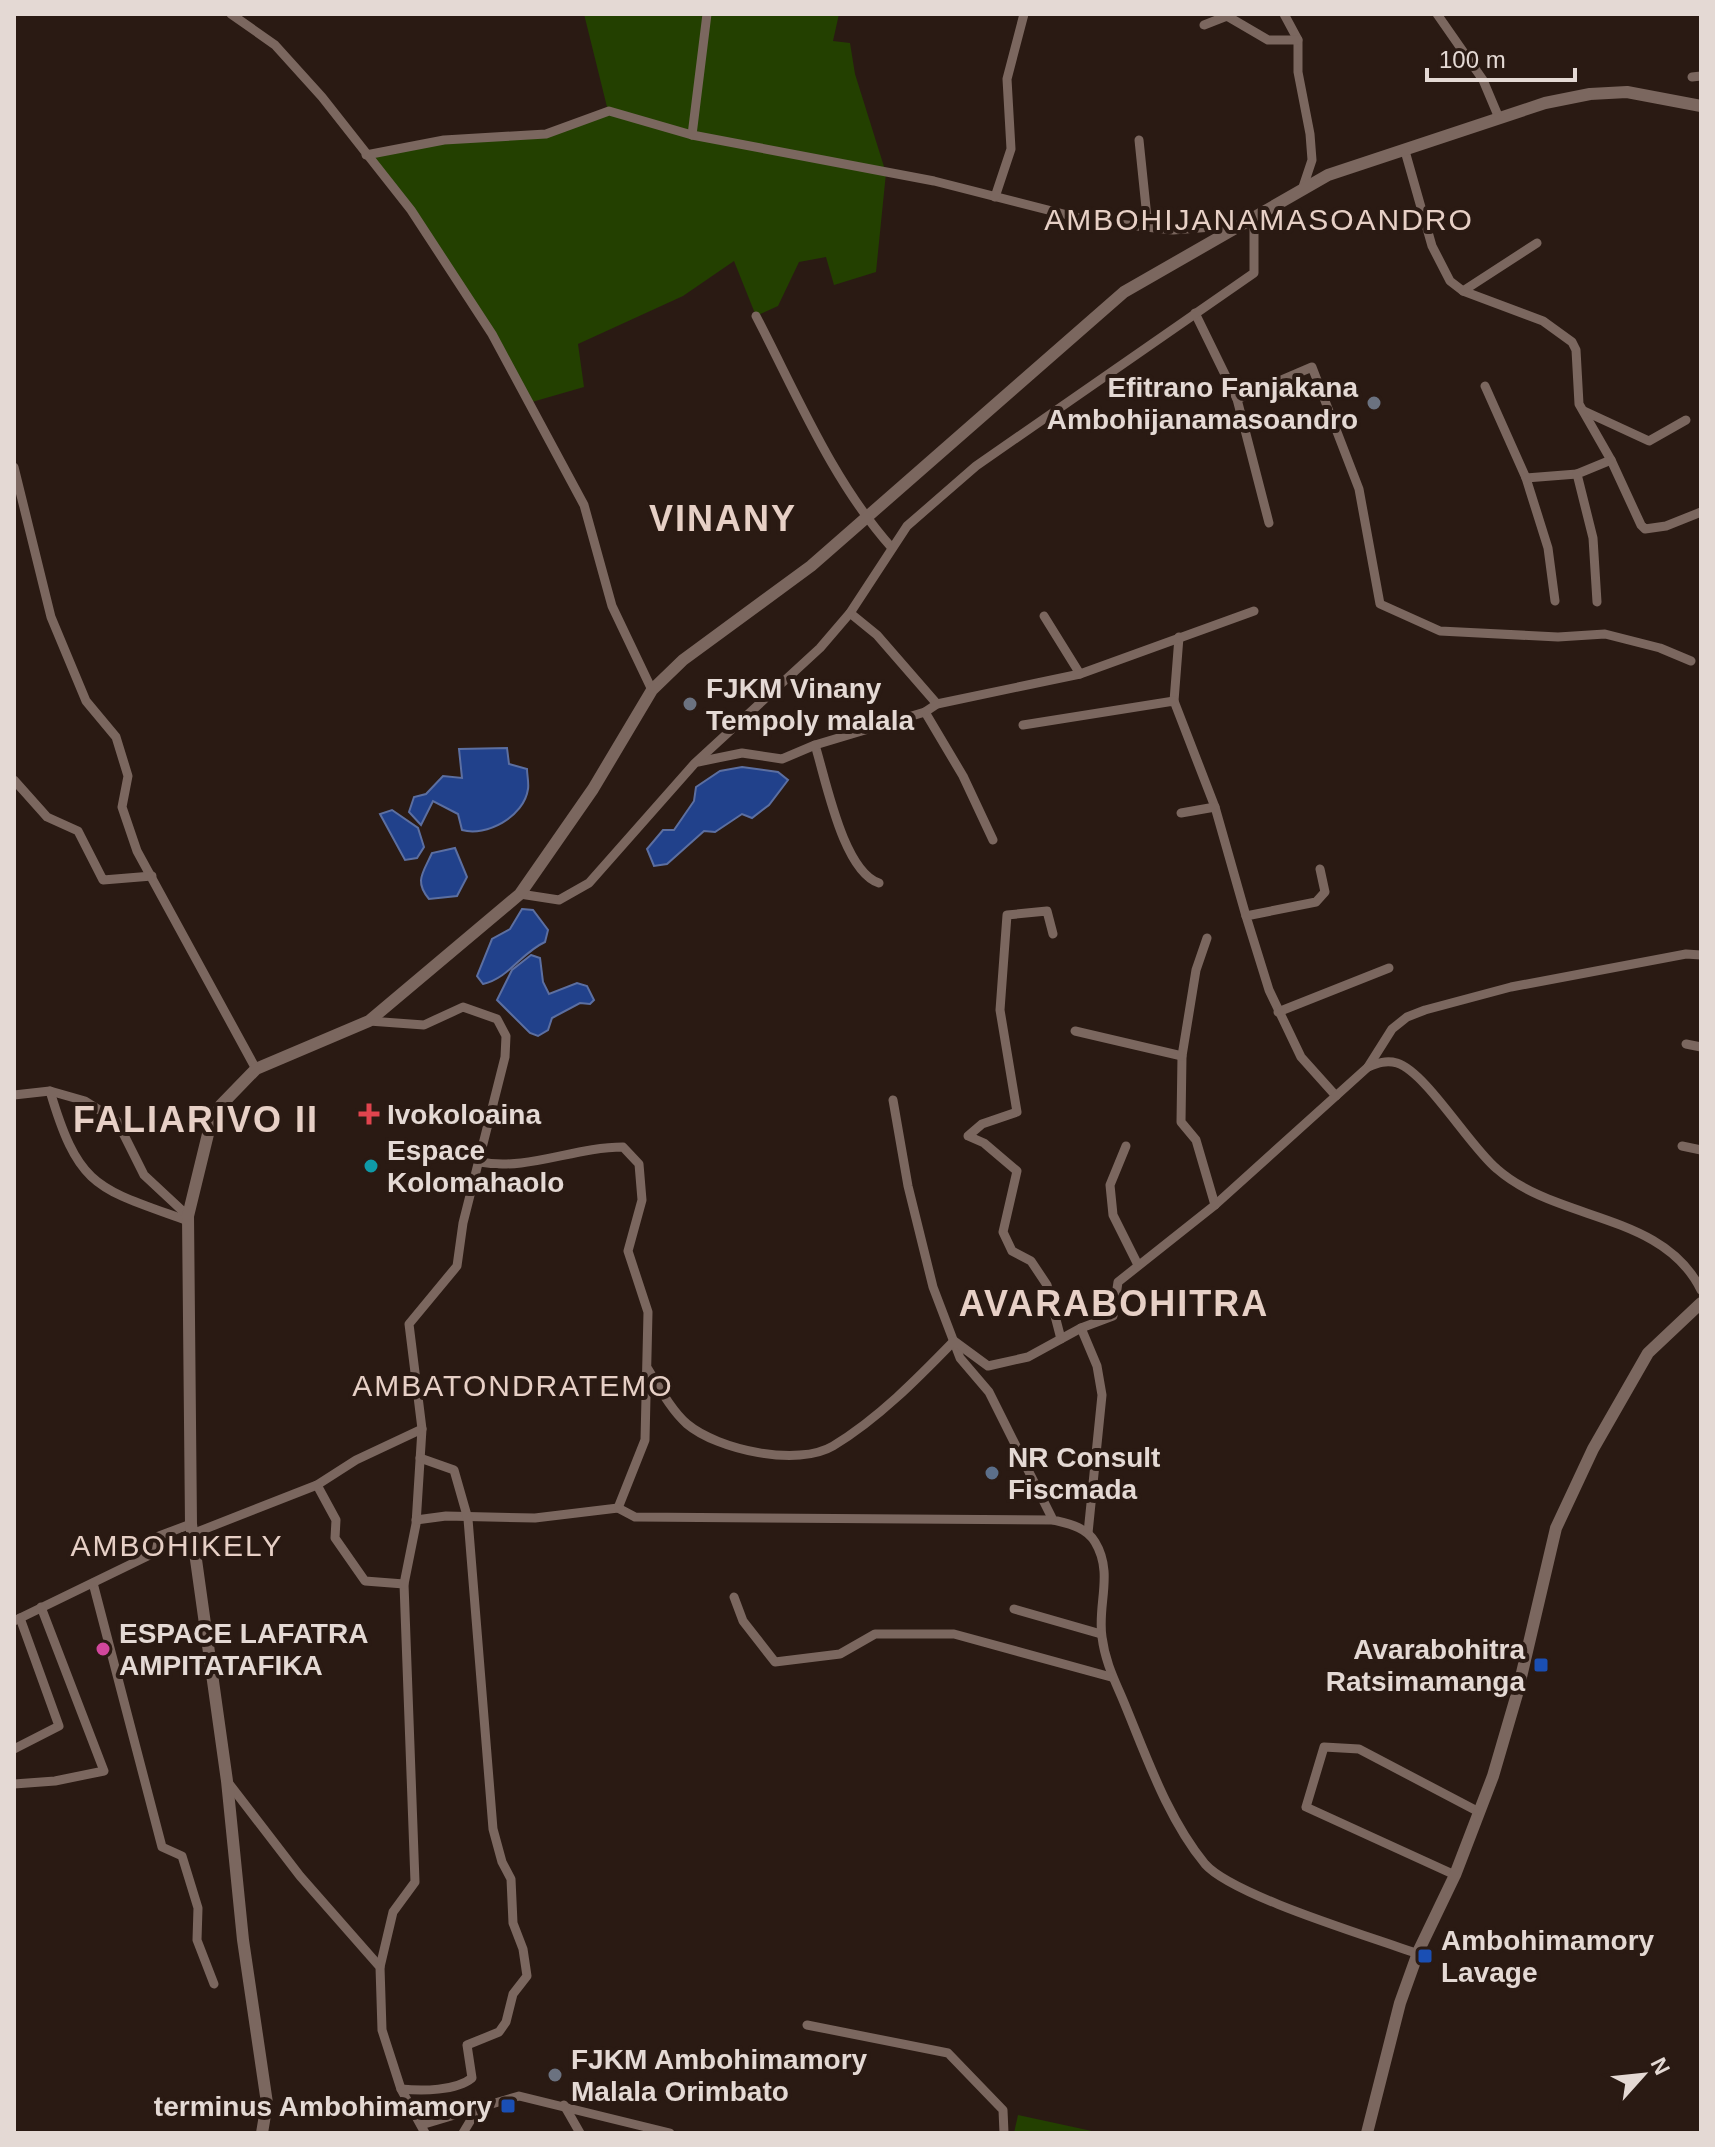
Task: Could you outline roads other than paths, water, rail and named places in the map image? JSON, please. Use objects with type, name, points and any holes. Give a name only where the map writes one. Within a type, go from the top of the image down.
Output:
[{"type":"street","points":[[231,14],[275,45],[322,97],[411,210],[492,334],[532,402],[584,505],[612,606],[652,690]]},
{"type":"street","points":[[692,135],[707,14]]},
{"type":"street","points":[[995,197],[1011,149],[1007,79],[1024,14]]},
{"type":"street","points":[[1284,14],[1298,40],[1298,72],[1312,160],[1303,187]]},
{"type":"street","points":[[1437,14],[1483,80],[1499,118]]},
{"type":"street","points":[[1204,25],[1227,16],[1268,40],[1298,40]]},
{"type":"street","points":[[262,2133],[267,2103],[243,1940],[227,1781],[192,1529],[188,1219],[208,1134],[221,1105],[256,1069],[369,1021],[520,894],[593,789],[652,690],[683,660],[764,604],[866,519],[1124,292],[1250,222],[1303,187],[1354,165],[1405,151],[1499,118],[1590,94],[1627,92],[1701,106]]},
{"type":"street","points":[[366,155],[444,140],[546,134],[609,111],[692,135],[934,181],[1091,221],[1178,230],[1250,222]]},
{"type":"street","points":[[1139,140],[1148,227]]},
{"type":"street","points":[[1405,151],[1432,246],[1443,270],[1463,291],[1514,308],[1563,333],[1576,350],[1577,399],[1645,529],[1666,526],[1701,512]]},
{"type":"street","points":[[520,894],[559,900],[589,883],[695,763],[820,648],[850,613],[907,526],[976,466],[1254,273],[1250,222]]},
{"type":"street","points":[[1463,291],[1537,243]]},
{"type":"street","points":[[1195,313],[1237,399],[1269,523]]},
{"type":"street","points":[[756,316],[821,441],[866,519],[892,548]]},
{"type":"street","points":[[1237,399],[1312,367],[1359,489],[1380,604],[1440,631],[1558,637],[1605,634],[1660,648],[1691,661]]},
{"type":"street","points":[[1485,386],[1526,478],[1548,548],[1555,601]]},
{"type":"street","points":[[1584,411],[1649,441],[1686,420]]},
{"type":"street","points":[[1526,478],[1577,474],[1611,460]]},
{"type":"street","points":[[14,467],[51,617],[86,701],[116,737],[128,776],[122,807],[137,851],[256,1069]]},
{"type":"street","points":[[1577,474],[1593,538],[1597,602]]},
{"type":"street","points":[[695,763],[742,753],[782,759],[815,745],[925,712],[937,704],[1080,674],[1254,611]]},
{"type":"street","points":[[850,613],[877,635],[937,704]]},
{"type":"street","points":[[1044,616],[1080,674]]},
{"type":"street","points":[[1179,637],[1174,701],[1215,807],[1278,1012],[1301,1057],[1336,1096]]},
{"type":"street","points":[[1023,725],[1174,701]]},
{"type":"street","points":[[925,712],[963,776],[993,840]]},
{"type":"street","points":[[815,745],[849,851],[865,875],[879,883]]},
{"type":"street","points":[[14,780],[47,817],[78,831],[103,880],[152,876]]},
{"type":"street","points":[[1181,813],[1215,807]]},
{"type":"street","points":[[1246,916],[1316,902],[1325,892],[1320,869]]},
{"type":"street","points":[[1053,934],[1047,911],[1007,915],[1000,1010],[1017,1112],[982,1124],[968,1136],[984,1143],[1017,1171],[1003,1232],[1012,1251],[1031,1261],[1047,1285],[1061,1339]]},
{"type":"street","points":[[1207,938],[1196,970],[1182,1056],[1181,1122],[1196,1140],[1215,1205]]},
{"type":"street","points":[[954,1341],[988,1366],[1028,1357],[1081,1328],[1113,1316],[1118,1282],[1215,1205],[1368,1067],[1392,1029],[1407,1017],[1511,987],[1686,954],[1701,955]]},
{"type":"street","points":[[1278,1012],[1389,968]]},
{"type":"street","points":[[369,1021],[424,1025],[463,1007],[497,1019],[506,1036],[505,1057],[463,1223],[457,1266],[409,1324],[422,1429],[416,1520],[404,1584],[415,1882],[393,1912],[380,1967],[382,2030],[401,2089],[423,2129],[519,2096],[670,2133]]},
{"type":"street","points":[[1075,1031],[1182,1056]]},
{"type":"street","points":[[1686,1044],[1701,1047]]},
{"type":"street","points":[[1368,1067],[1380,1061],[1404,1066],[1497,1169],[1531,1190],[1659,1242],[1690,1269],[1701,1290]]},
{"type":"street","points":[[50,1091],[64,1139],[96,1185],[188,1219]]},
{"type":"street","points":[[14,1095],[50,1091],[85,1101],[117,1121],[144,1175],[188,1219]]},
{"type":"street","points":[[893,1100],[908,1186],[933,1287],[960,1358],[989,1392],[1053,1520]]},
{"type":"street","points":[[1126,1146],[1110,1185],[1113,1215],[1138,1265]]},
{"type":"street","points":[[1682,1146],[1701,1150]]},
{"type":"street","points":[[480,1162],[508,1167],[593,1147],[623,1147],[639,1164],[642,1200],[628,1251],[648,1312],[645,1440],[618,1508]]},
{"type":"street","points":[[1367,2133],[1400,2003],[1479,1812],[1517,1694],[1556,1528],[1593,1449],[1648,1353],[1701,1303]]},
{"type":"street","points":[[1081,1328],[1097,1366],[1102,1395],[1088,1533],[1104,1563],[1101,1634],[1111,1677],[1160,1786],[1206,1864],[1240,1889],[1418,1954]]},
{"type":"street","points":[[648,1369],[688,1425],[725,1443],[775,1457],[831,1448],[912,1384],[954,1341]]},
{"type":"street","points":[[14,1749],[59,1726],[17,1619],[156,1552],[159,1536],[192,1529],[317,1485],[356,1460],[422,1429]]},
{"type":"street","points":[[401,2089],[451,2086],[472,2078],[467,2045],[499,2032],[506,2022],[513,1994],[527,1976],[523,1949],[513,1923],[511,1879],[502,1862],[493,1829],[468,1519],[454,1470],[420,1458]]},
{"type":"street","points":[[317,1485],[336,1520],[335,1538],[365,1581],[404,1584]]},
{"type":"street","points":[[416,1520],[446,1516],[468,1519],[535,1518],[618,1508],[635,1517],[1053,1520],[1088,1533]]},
{"type":"street","points":[[93,1583],[162,1847],[182,1856],[198,1908],[197,1940],[214,1984]]},
{"type":"street","points":[[734,1597],[743,1621],[775,1662],[840,1654],[875,1634],[954,1634],[1111,1677]]},
{"type":"street","points":[[14,1784],[55,1781],[104,1771],[41,1607]]},
{"type":"street","points":[[1014,1609],[1101,1634]]},
{"type":"street","points":[[1455,1875],[1306,1807],[1324,1747],[1359,1749],[1479,1812]]},
{"type":"street","points":[[227,1781],[300,1876],[380,1967]]},
{"type":"street","points":[[807,2025],[948,2053],[1003,2110],[1004,2133]]},
{"type":"street","points":[[564,2105],[580,2133]]},
{"type":"street","points":[[463,2133],[478,2108]]},
{"type":"water","points":[[507,748],[509,764],[527,769],[528,787],[519,808],[502,823],[482,830],[462,830],[458,814],[433,801],[421,825],[409,812],[414,797],[426,794],[443,776],[462,778],[459,749]]},
{"type":"water","points":[[742,767],[778,772],[788,780],[769,805],[752,818],[742,814],[715,832],[704,831],[667,864],[654,866],[647,849],[663,830],[674,830],[694,801],[696,787],[720,771]]},
{"type":"water","points":[[392,810],[418,828],[424,847],[417,858],[405,860],[380,814]]},
{"type":"water","points":[[455,848],[467,877],[457,896],[429,899],[421,882],[432,853]]},
{"type":"water","points":[[522,909],[533,910],[548,930],[545,942],[508,971],[483,984],[477,976],[492,939],[510,929]]},
{"type":"water","points":[[531,955],[540,958],[543,982],[549,994],[577,983],[587,986],[594,1000],[590,1004],[580,1003],[552,1018],[548,1030],[538,1036],[530,1033],[497,1000],[512,970]]},
{"type":"place","name":"Efitrano Fanjakana Ambohijanamasoandro","points":[[1374,403]]},
{"type":"place","name":"FJKM Vinany Tempoly malala","points":[[690,704]]},
{"type":"place","name":"Ivokoloaina","points":[[369,1114]]},
{"type":"place","name":"Espace Kolomahaolo","points":[[371,1166]]},
{"type":"place","name":"NR Consult Fiscmada","points":[[992,1473]]},
{"type":"place","name":"ESPACE LAFATRA AMPITATAFIKA","points":[[103,1649]]},
{"type":"place","name":"Avarabohitra Ratsimamanga","points":[[1541,1665]]},
{"type":"place","name":"Ambohimamory Lavage","points":[[1425,1956]]},
{"type":"place","name":"FJKM Ambohimamory Malala Orimbato","points":[[555,2075]]},
{"type":"place","name":"terminus Ambohimamory","points":[[508,2106]]},
{"type":"district","name":"AMBOHIJANAMASOANDRO","points":[[1259,219]]},
{"type":"district","name":"VINANY","points":[[723,518]]},
{"type":"district","name":"FALIARIVO II","points":[[196,1119]]},
{"type":"district","name":"AVARABOHITRA","points":[[1114,1303]]},
{"type":"district","name":"AMBATONDRATEMO","points":[[513,1385]]},
{"type":"district","name":"AMBOHIKELY","points":[[177,1545]]}]
